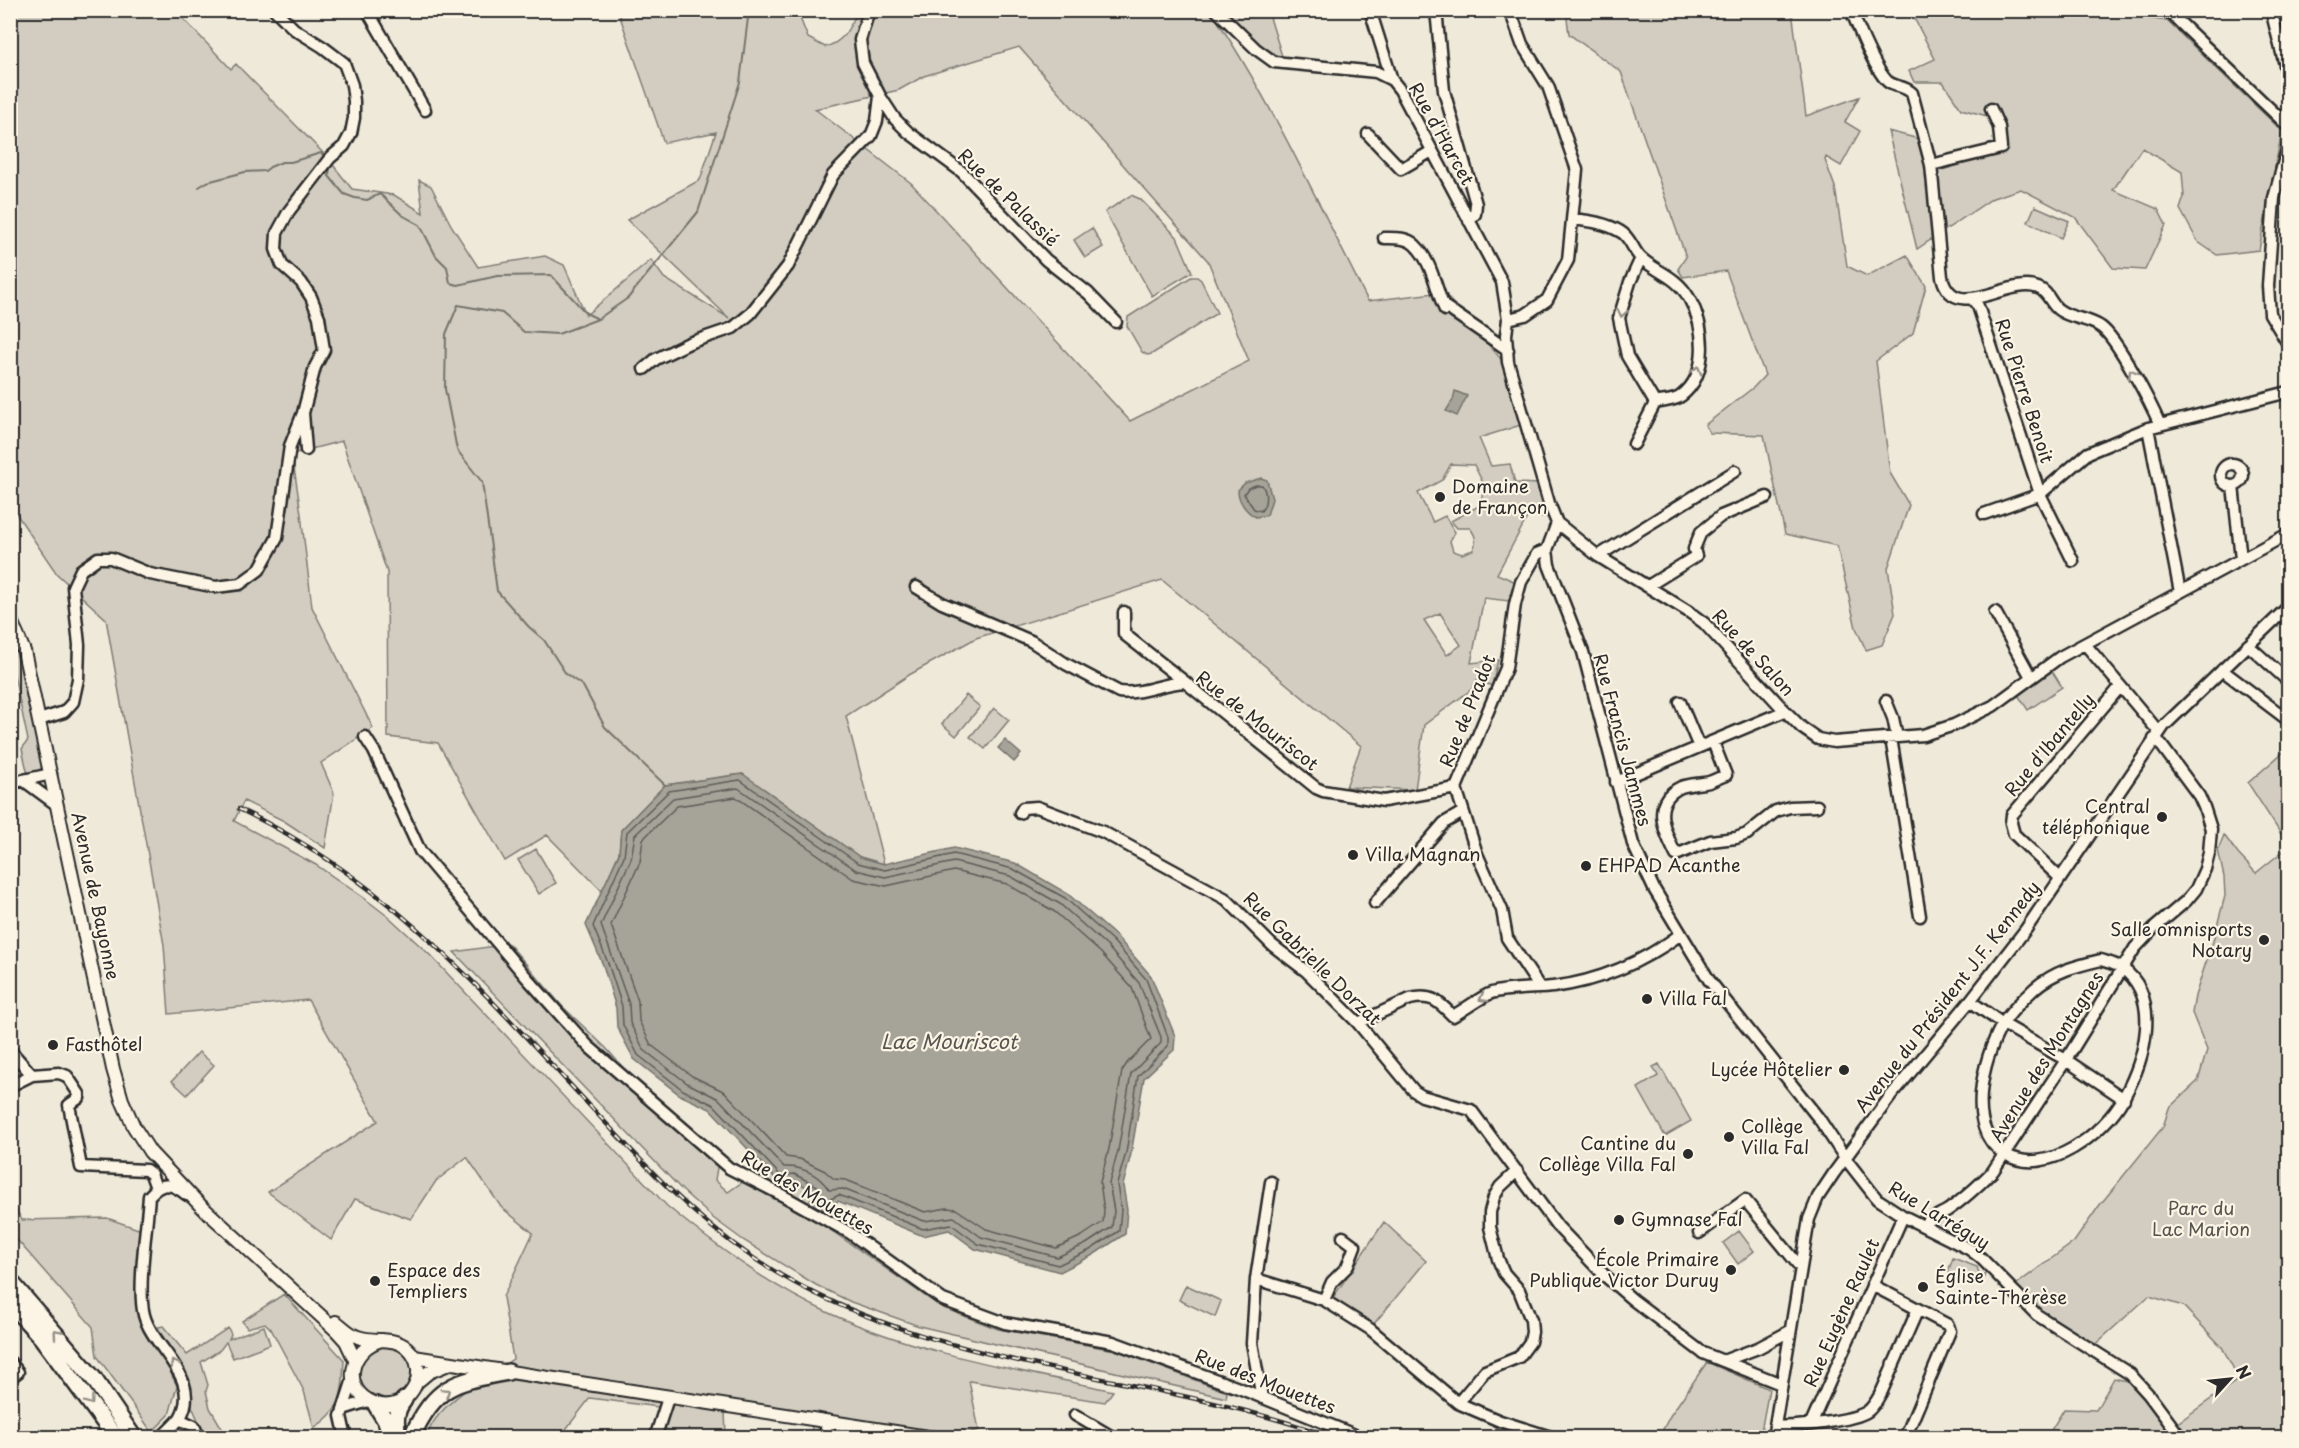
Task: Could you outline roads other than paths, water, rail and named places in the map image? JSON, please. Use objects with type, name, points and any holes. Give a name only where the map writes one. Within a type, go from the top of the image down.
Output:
[{"type":"highway","points":[[10,1281],[94,1378],[134,1437]]},
{"type":"highway","points":[[10,1303],[49,1347],[114,1436]]},
{"type":"highway","points":[[411,1437],[427,1407],[444,1392],[466,1380],[508,1372]]},
{"type":"highway","points":[[94,1378],[104,1385],[145,1437]]},
{"type":"highway","points":[[398,1437],[395,1421],[397,1409],[404,1400]]},
{"type":"highway","points":[[372,1403],[387,1423],[389,1437]]},
{"type":"main road","name":"Avenue de Bayonne","points":[[10,618],[24,651],[113,1069],[122,1100],[134,1127],[150,1152],[167,1170]]},
{"type":"main road","points":[[167,1170],[201,1206],[346,1341],[355,1360],[353,1379],[356,1389],[372,1403],[395,1404],[404,1400],[410,1395],[417,1382],[429,1372],[451,1363]]},
{"type":"main road","points":[[167,1170],[331,1319],[356,1337],[401,1344],[414,1357],[417,1365],[417,1382]]},
{"type":"main road","points":[[355,1360],[366,1347],[382,1340]]},
{"type":"main road","points":[[414,1357],[668,1398],[934,1437]]},
{"type":"street","points":[[39,720],[64,712],[73,702],[78,679],[80,645],[73,587],[81,570],[98,558],[111,558],[150,574],[216,587],[240,584],[259,570],[277,538],[290,446],[303,413],[315,368],[324,350],[319,317],[315,307],[301,282],[282,265],[276,249],[277,233],[289,211],[330,158],[344,146],[351,133],[354,118],[352,86],[344,63],[294,29],[275,10]]},
{"type":"street","points":[[367,10],[425,110]]},
{"type":"street","name":"Rue de Palassié","points":[[869,10],[860,40],[860,51],[863,63],[895,119],[908,132],[962,172],[1046,260],[1088,293],[1116,322]]},
{"type":"street","name":"Rue d'Harcet","points":[[1216,10],[1256,49],[1274,62],[1376,72],[1392,80],[1400,90],[1502,282],[1508,319]]},
{"type":"street","points":[[1370,10],[1392,80]]},
{"type":"street","points":[[1436,10],[1444,91],[1476,204],[1475,214],[1469,220]]},
{"type":"street","points":[[1510,10],[1522,44],[1548,86],[1576,170],[1568,260],[1547,300],[1525,315],[1508,319],[1506,335],[1512,373],[1549,503],[1557,523],[1547,550]]},
{"type":"street","points":[[1851,10],[1865,44],[1887,81],[1893,85],[1903,86],[1912,93],[1931,165],[1945,288],[1952,295],[1973,300],[2030,286],[2045,292],[2058,310],[2095,323],[2104,329],[2140,386],[2160,425]]},
{"type":"street","points":[[2167,10],[2289,126]]},
{"type":"street","points":[[2271,10],[2289,77]]},
{"type":"street","points":[[645,369],[664,355],[733,328],[764,299],[788,266],[833,175],[871,136],[877,121],[880,96]]},
{"type":"street","points":[[1931,165],[2001,148],[1999,128],[1991,109]]},
{"type":"street","points":[[1368,134],[1401,169],[1432,151]]},
{"type":"street","points":[[2288,150],[2274,198],[2271,218],[2268,307],[2272,321],[2289,344]]},
{"type":"street","points":[[1573,219],[1599,222],[1624,233],[1641,258],[1670,276],[1689,297],[1699,322],[1702,341],[1699,369],[1692,386],[1680,398],[1655,403]]},
{"type":"street","points":[[1384,238],[1401,238],[1415,244],[1425,261],[1445,310],[1447,308],[1508,350]]},
{"type":"street","points":[[1641,258],[1630,282],[1619,318],[1627,356],[1655,403]]},
{"type":"street","name":"Rue Pierre Benoit","points":[[1973,300],[1978,306],[2040,494],[2073,561]]},
{"type":"street","points":[[1984,514],[2040,494],[2088,453],[2148,428],[2289,392]]},
{"type":"street","points":[[1634,444],[1655,403]]},
{"type":"street","points":[[303,413],[306,450]]},
{"type":"street","points":[[2148,428],[2180,592]]},
{"type":"street","points":[[1598,556],[1735,471]]},
{"type":"street","points":[[2233,486],[2241,559]]},
{"type":"street","points":[[1648,586],[1696,556],[1694,549],[1701,532],[1721,516],[1767,497]]},
{"type":"street","name":"Rue de Salon","points":[[1557,523],[1598,556],[1704,623],[1802,728],[1818,739],[1834,742],[1923,735],[1954,725],[1993,706],[2060,657],[2289,534]]},
{"type":"street","name":"Rue Francis Jammes","points":[[1547,550],[1549,565],[1583,652],[1626,823],[1638,858],[1709,980],[1820,1120],[1845,1158]]},
{"type":"street","name":"Rue de Pradot","points":[[1456,788],[1506,668],[1515,604],[1521,582],[1537,554],[1547,550]]},
{"type":"street","name":"Rue de Mouriscot","points":[[915,587],[942,603],[1031,641],[1076,670],[1119,692],[1127,694],[1170,683],[1185,682],[1316,788],[1384,801],[1456,788]]},
{"type":"street","name":"Avenue du Président J.F. Kennedy","points":[[1774,1432],[1801,1268],[1813,1207],[1818,1197],[1890,1098],[2026,929],[2157,735],[2177,712],[2289,607]]},
{"type":"street","points":[[1124,612],[1124,634],[1185,682]]},
{"type":"street","points":[[1995,612],[2031,677]]},
{"type":"street","points":[[2085,644],[2157,735]]},
{"type":"street","points":[[2248,645],[2289,681]]},
{"type":"street","points":[[2222,670],[2289,720]]},
{"type":"street","name":"Rue d'Ibantelly","points":[[2060,878],[2014,834],[2011,824],[2012,815],[2120,687]]},
{"type":"street","points":[[1886,701],[1893,718],[1920,916]]},
{"type":"street","points":[[1680,702],[1699,747]]},
{"type":"street","points":[[1616,782],[1785,711]]},
{"type":"street","name":"Avenue des Montagnes","points":[[1923,1226],[1979,1186],[2005,1155],[2135,948],[2196,889],[2209,853],[2211,829],[2199,796],[2159,742],[2157,735]]},
{"type":"street","name":"Rue des Mouettes","points":[[365,737],[374,751],[420,850],[520,970],[588,1046],[729,1168],[850,1233],[943,1300],[1005,1323],[1113,1342],[1362,1437]]},
{"type":"street","points":[[1713,742],[1726,775],[1682,787],[1669,795],[1661,812],[1666,834],[1676,855],[1710,841],[1736,838],[1747,834],[1776,810],[1817,806]]},
{"type":"street","points":[[10,783],[51,774]]},
{"type":"street","points":[[23,780],[57,805]]},
{"type":"street","points":[[1456,788],[1477,854],[1502,910],[1508,938],[1540,988]]},
{"type":"street","name":"Rue Gabrielle Dorzat","points":[[1020,813],[1023,808],[1037,807],[1103,831],[1226,899],[1272,945],[1306,971],[1358,1023],[1414,1091],[1422,1096],[1472,1110],[1558,1227],[1604,1275],[1687,1343],[1703,1353],[1782,1384]]},
{"type":"street","points":[[1376,903],[1444,823],[1463,812]]},
{"type":"street","points":[[1358,1023],[1418,997],[1435,999],[1453,1016],[1491,993],[1540,988],[1593,978],[1643,958],[1681,934]]},
{"type":"street","points":[[2101,960],[2122,968],[2139,987],[2146,1011],[2145,1035],[2138,1067],[2124,1099],[2102,1125],[2080,1144],[2046,1160],[2025,1161],[2005,1155],[1994,1145],[1986,1132],[1982,1118],[1981,1094],[1989,1051],[2003,1024],[2018,1004],[2037,986],[2061,970],[2101,960]]},
{"type":"street","points":[[1970,1001],[2124,1099]]},
{"type":"street","points":[[10,1050],[32,1075]]},
{"type":"street","points":[[10,1086],[32,1075],[59,1073],[67,1076],[79,1094],[79,1098],[69,1105],[81,1167],[146,1170],[151,1174],[156,1188]]},
{"type":"street","name":"Rue Larréguy","points":[[1845,1158],[1877,1199],[1903,1216],[1969,1249],[1981,1258],[2037,1315],[2130,1374],[2181,1437]]},
{"type":"street","points":[[1458,1403],[1485,1371],[1519,1357],[1530,1342],[1531,1320],[1519,1290],[1504,1273],[1490,1227],[1490,1212],[1494,1197],[1500,1187],[1517,1171]]},
{"type":"street","points":[[1262,1398],[1252,1343],[1256,1279],[1271,1182]]},
{"type":"street","points":[[199,1437],[185,1404],[185,1394],[178,1370],[153,1333],[144,1315],[142,1290],[149,1196],[162,1185],[179,1189],[201,1206]]},
{"type":"street","points":[[1699,1233],[1745,1200],[1801,1268]]},
{"type":"street","name":"Rue Eugène Raulet","points":[[1811,1424],[1903,1216]]},
{"type":"street","points":[[1324,1300],[1332,1282],[1347,1267],[1355,1246],[1343,1237]]},
{"type":"street","points":[[1256,1279],[1324,1300],[1370,1329],[1458,1403],[1500,1420],[1554,1437]]},
{"type":"street","points":[[1872,1285],[1948,1325],[1950,1331],[1905,1437]]},
{"type":"street","points":[[1774,1432],[1862,1414],[1875,1404],[1918,1309]]},
{"type":"street","points":[[1723,1361],[1790,1331]]},
{"type":"street","points":[[1745,1369],[1746,1352]]},
{"type":"street","points":[[10,1362],[18,1372],[10,1378]]},
{"type":"street","points":[[346,1437],[341,1416],[353,1379]]},
{"type":"street","points":[[655,1437],[668,1398]]},
{"type":"street","points":[[343,1409],[372,1403]]},
{"type":"street","points":[[161,1437],[175,1422],[185,1404]]},
{"type":"street","points":[[1075,1415],[1114,1437]]},
{"type":"street","points":[[824,1437],[828,1421]]},
{"type":"street","points":[[175,1422],[194,1426]]},
{"type":"water","points":[[1455,391],[1467,396],[1457,416],[1446,411],[1453,400]]},
{"type":"water","points":[[1261,478],[1267,480],[1272,499],[1267,515],[1256,517],[1243,506],[1238,490],[1245,483]]},
{"type":"water","points":[[1005,740],[1021,754],[1014,762],[998,748]]},
{"type":"water","name":"Lac Mouriscot","points":[[743,774],[860,857],[884,864],[954,848],[1015,863],[1068,894],[1117,937],[1151,976],[1175,1036],[1174,1050],[1144,1078],[1131,1154],[1123,1185],[1127,1210],[1125,1234],[1093,1255],[1060,1272],[975,1249],[949,1230],[923,1236],[838,1201],[824,1210],[809,1203],[814,1191],[793,1180],[781,1184],[710,1109],[680,1095],[634,1059],[617,1027],[616,1008],[603,965],[586,925],[619,854],[621,830],[665,785]]},
{"type":"waterway","points":[[665,785],[605,727],[583,686],[566,674],[544,640],[529,627],[497,591],[482,482],[457,450],[445,389],[446,334],[458,305],[502,313],[524,332],[558,334],[598,319],[628,298],[698,212],[740,82],[749,10]]},
{"type":"waterway","points":[[199,187],[207,182],[245,172],[265,171],[282,162],[291,162],[321,153],[324,156]]},
{"type":"waterway","points":[[330,166],[329,176],[344,194],[367,200],[380,194],[402,215],[420,225],[436,256],[447,267],[450,283],[458,285],[497,276],[551,275],[586,313],[598,319]]},
{"type":"railway","points":[[239,809],[292,837],[341,868],[386,903],[470,979],[666,1186],[729,1241],[818,1295],[888,1324],[961,1347],[1261,1415],[1334,1438]]},
{"type":"place","name":"Domaine de Françon","points":[[1440,497]]},
{"type":"place","name":"Central téléphonique","points":[[2162,817]]},
{"type":"place","name":"Villa Magnan","points":[[1353,855]]},
{"type":"place","name":"EHPAD Acanthe","points":[[1586,866]]},
{"type":"place","name":"Salle omnisports Notary","points":[[2264,940]]},
{"type":"place","name":"Villa Fal","points":[[1647,999]]},
{"type":"place","name":"Fasthôtel","points":[[53,1045]]},
{"type":"place","name":"Lycée Hôtelier","points":[[1844,1070]]},
{"type":"place","name":"Collège Villa Fal","points":[[1729,1137]]},
{"type":"place","name":"Cantine du Collège Villa Fal","points":[[1688,1154]]},
{"type":"place","name":"Gymnase Fal","points":[[1619,1220]]},
{"type":"place","name":"École Primaire Publique Victor Duruy","points":[[1731,1270]]},
{"type":"place","name":"Espace des Templiers","points":[[375,1281]]},
{"type":"place","name":"Église Sainte-Thérèse","points":[[1923,1287]]},
{"type":"park label","name":"Parc du Lac Marion","points":[[2201,1219]]}]
